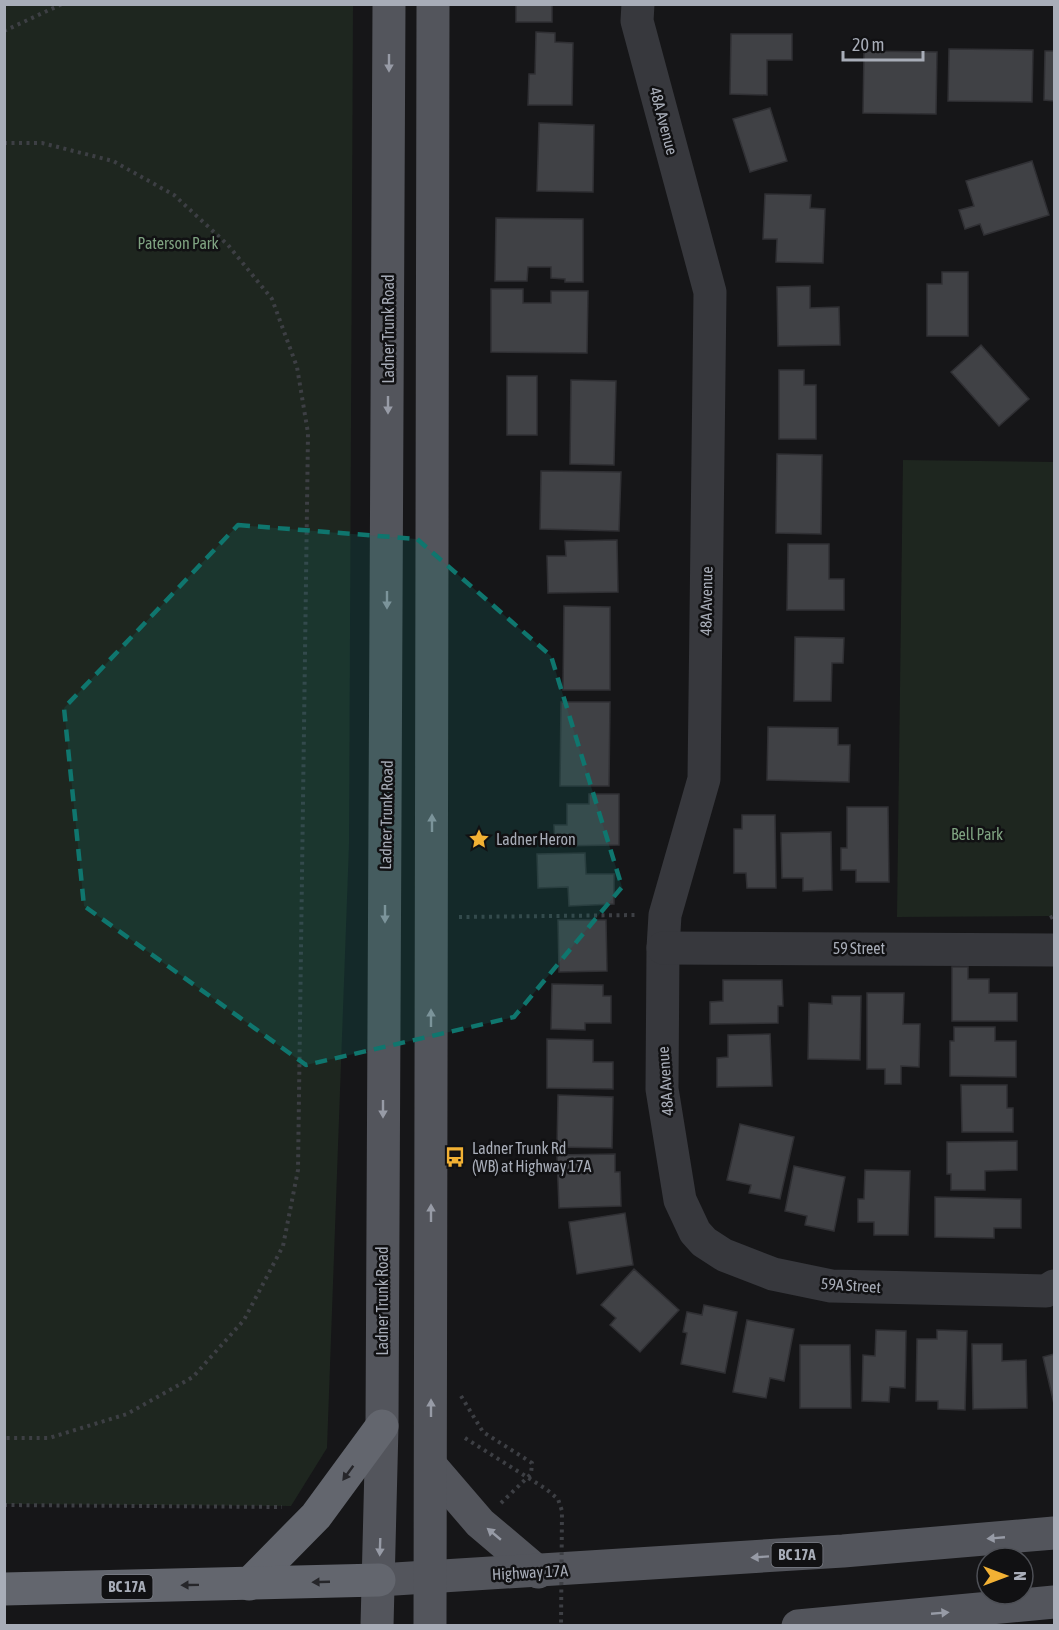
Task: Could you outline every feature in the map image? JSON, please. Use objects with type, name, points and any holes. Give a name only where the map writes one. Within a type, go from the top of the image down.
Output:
[{"type":"highway","points":[[249,1584],[316,1516],[382,1426]]},
{"type":"highway","name":"Highway 17A","points":[[4,1589],[379,1580]]},
{"type":"main road","name":"Ladner Trunk Road","points":[[377,1626],[382,1426],[389,4]]},
{"type":"main road","points":[[430,1626],[433,4]]},
{"type":"main road","points":[[431,1466],[480,1522],[538,1572]]},
{"type":"main road","name":"Highway 17A","points":[[379,1580],[538,1572],[831,1552],[1054,1533]]},
{"type":"main road","points":[[798,1626],[1054,1602]]},
{"type":"street","name":"48A Avenue","points":[[638,4],[637,21],[710,292],[704,779],[665,915],[663,948],[662,1089],[680,1200]]},
{"type":"street","name":"59 Street","points":[[663,948],[1054,950]]},
{"type":"street","name":"59A Street","points":[[680,1200],[694,1232],[704,1242],[724,1254],[773,1274],[831,1286],[1046,1291],[1054,1286]]},
{"type":"path","points":[[4,30],[62,4]]},
{"type":"path","points":[[4,143],[42,143],[113,161],[174,195],[228,245],[272,299],[297,367],[308,432],[298,1170],[283,1246],[244,1320],[193,1377],[127,1414],[49,1438],[4,1438]]},
{"type":"path","points":[[432,918],[665,915]]},
{"type":"path","points":[[458,1390],[483,1432],[532,1463],[531,1474],[523,1484],[494,1510]]},
{"type":"path","points":[[465,1438],[558,1499],[562,1511],[561,1626]]},
{"type":"path","points":[[4,1505],[287,1507]]},
{"type":"highlighted area","points":[[238,525],[417,539],[551,656],[622,887],[514,1017],[306,1065],[84,906],[64,708]]},
{"type":"green space","name":"Paterson Park","points":[[5,4],[353,5],[349,844],[327,1448],[291,1506],[5,1504]]},
{"type":"green space","name":"Bell Park","points":[[903,460],[1054,462],[1054,916],[897,917]]},
{"type":"building","points":[[516,4],[552,4],[552,22],[516,22]]},
{"type":"building","points":[[536,32],[555,33],[555,42],[573,43],[572,105],[528,105],[529,74],[535,74]]},
{"type":"building","points":[[731,34],[792,34],[792,60],[767,60],[767,95],[730,94]]},
{"type":"building","points":[[949,49],[1033,50],[1032,102],[948,101]]},
{"type":"building","points":[[864,51],[937,52],[936,114],[863,113]]},
{"type":"building","points":[[1045,51],[1054,51],[1054,101],[1044,100]]},
{"type":"building","points":[[770,108],[787,161],[750,172],[733,119]]},
{"type":"building","points":[[539,123],[594,125],[593,192],[537,191]]},
{"type":"building","points":[[1032,161],[1049,215],[984,235],[980,224],[965,229],[959,210],[974,206],[966,181]]},
{"type":"building","points":[[765,194],[811,195],[810,208],[825,209],[823,263],[776,262],[777,239],[763,239]]},
{"type":"building","points":[[496,218],[583,219],[583,282],[565,282],[565,279],[551,278],[551,267],[528,267],[527,281],[495,281]]},
{"type":"building","points":[[942,272],[968,272],[968,336],[927,336],[927,284],[942,284]]},
{"type":"building","points":[[810,286],[810,308],[839,307],[840,345],[778,346],[777,287]]},
{"type":"building","points":[[491,289],[523,289],[523,303],[551,303],[551,291],[588,291],[587,353],[491,352]]},
{"type":"building","points":[[981,345],[1029,399],[999,426],[951,372]]},
{"type":"building","points":[[779,370],[804,370],[804,385],[816,385],[816,439],[779,439]]},
{"type":"building","points":[[507,376],[537,376],[537,435],[507,435]]},
{"type":"building","points":[[571,380],[616,381],[614,465],[570,464]]},
{"type":"building","points":[[777,454],[822,455],[821,534],[776,533]]},
{"type":"building","points":[[541,471],[621,472],[619,531],[540,529]]},
{"type":"building","points":[[617,540],[618,592],[548,593],[547,556],[566,556],[565,541]]},
{"type":"building","points":[[788,544],[829,544],[829,579],[844,579],[844,610],[787,610]]},
{"type":"building","points":[[564,606],[610,607],[610,690],[563,690]]},
{"type":"building","points":[[795,637],[844,638],[843,663],[832,663],[831,701],[794,701]]},
{"type":"building","points":[[561,702],[610,702],[609,786],[560,786]]},
{"type":"building","points":[[768,727],[838,728],[838,745],[850,745],[849,782],[767,780]]},
{"type":"building","points":[[589,794],[619,794],[619,845],[555,846],[554,825],[567,825],[567,804],[589,804]]},
{"type":"building","points":[[847,807],[888,807],[889,882],[856,882],[856,870],[841,870],[841,848],[847,848]]},
{"type":"building","points":[[742,815],[775,815],[776,888],[747,888],[746,873],[734,873],[734,829],[742,829]]},
{"type":"building","points":[[831,832],[832,890],[803,891],[803,878],[782,878],[781,833]]},
{"type":"building","points":[[585,853],[586,874],[614,874],[614,904],[569,906],[568,887],[538,888],[537,854]]},
{"type":"building","points":[[558,920],[606,920],[607,971],[559,972]]},
{"type":"building","points":[[952,967],[968,967],[968,979],[989,979],[989,993],[1017,993],[1017,1021],[952,1021]]},
{"type":"building","points":[[723,980],[782,980],[783,1006],[778,1006],[778,1023],[710,1024],[710,1002],[723,1001]]},
{"type":"building","points":[[552,984],[603,985],[603,996],[611,996],[611,1023],[585,1023],[585,1030],[551,1029]]},
{"type":"building","points":[[867,993],[904,993],[903,1024],[920,1024],[919,1067],[901,1066],[901,1084],[885,1084],[885,1069],[867,1069]]},
{"type":"building","points":[[832,996],[861,996],[860,1060],[808,1059],[809,1003],[832,1004]]},
{"type":"building","points":[[954,1027],[995,1027],[995,1041],[1016,1041],[1016,1077],[950,1076],[950,1041],[954,1041]]},
{"type":"building","points":[[770,1034],[772,1086],[717,1087],[717,1058],[728,1057],[728,1035]]},
{"type":"building","points":[[547,1039],[593,1040],[593,1062],[613,1062],[613,1089],[547,1088]]},
{"type":"building","points":[[961,1085],[1007,1085],[1007,1108],[1013,1108],[1013,1132],[962,1132]]},
{"type":"building","points":[[558,1095],[613,1097],[612,1148],[557,1147]]},
{"type":"building","points":[[740,1124],[794,1137],[780,1199],[749,1193],[751,1185],[727,1180]]},
{"type":"building","points":[[1017,1141],[1017,1170],[985,1171],[985,1190],[951,1190],[951,1174],[947,1174],[947,1142]]},
{"type":"building","points":[[615,1154],[615,1172],[620,1172],[621,1206],[559,1208],[557,1155]]},
{"type":"building","points":[[794,1166],[845,1177],[834,1231],[805,1225],[807,1216],[785,1211]]},
{"type":"building","points":[[865,1170],[910,1171],[908,1235],[874,1235],[874,1222],[858,1222],[858,1199],[864,1199]]},
{"type":"building","points":[[935,1197],[1021,1199],[1021,1228],[994,1228],[994,1238],[935,1237]]},
{"type":"building","points":[[625,1213],[633,1265],[577,1274],[569,1222]]},
{"type":"building","points":[[634,1269],[679,1310],[640,1352],[610,1325],[616,1318],[601,1305]]},
{"type":"building","points":[[704,1305],[737,1312],[725,1373],[681,1364],[687,1333],[683,1332],[687,1312],[702,1315]]},
{"type":"building","points":[[747,1320],[794,1329],[784,1381],[770,1378],[766,1398],[733,1392]]},
{"type":"building","points":[[876,1330],[906,1331],[905,1388],[890,1387],[889,1402],[862,1401],[863,1355],[875,1356]]},
{"type":"building","points":[[937,1330],[967,1331],[965,1410],[938,1409],[938,1401],[916,1401],[917,1339],[937,1339]]},
{"type":"building","points":[[972,1344],[1002,1344],[1002,1361],[1026,1360],[1027,1408],[973,1409]]},
{"type":"building","points":[[800,1345],[850,1345],[851,1408],[800,1408]]},
{"type":"building","points":[[1054,1354],[1054,1404],[1043,1357]]},
{"type":"place","name":"Ladner Heron","points":[[479,839]]},
{"type":"place","name":"Ladner Trunk Rd (WB) at Highway 17A","points":[[455,1157]]}]
